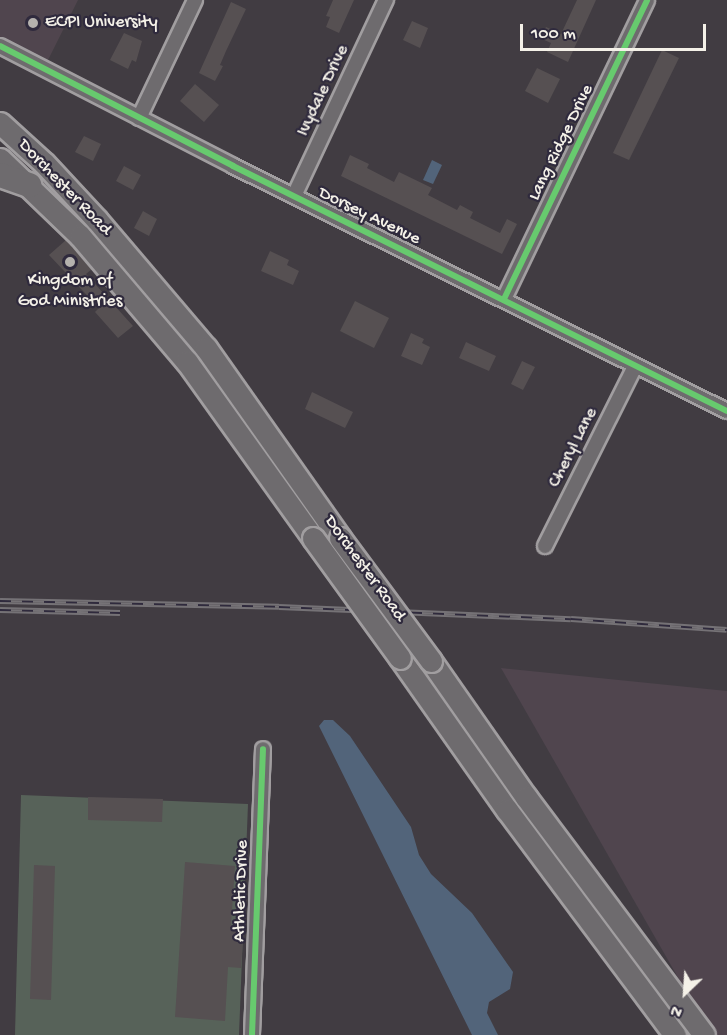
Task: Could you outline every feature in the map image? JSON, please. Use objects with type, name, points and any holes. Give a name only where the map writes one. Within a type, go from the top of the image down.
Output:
[{"type":"highway","points":[[0,174],[29,185]]},
{"type":"main road","name":"Dorchester Road","points":[[0,123],[44,162],[97,220],[206,348],[526,797],[704,1035]]},
{"type":"main road","name":"Dorchester Road","points":[[0,159],[80,236],[187,362],[507,810],[675,1035]]},
{"type":"street","points":[[139,118],[195,0]]},
{"type":"street","name":"Ivydale Drive","points":[[294,196],[386,0]]},
{"type":"street","name":"Lang Ridge Drive","points":[[504,299],[647,0]]},
{"type":"street","name":"Dorsey Avenue","points":[[0,46],[15,56],[727,411]]},
{"type":"street","name":"Cheryl Lane","points":[[545,546],[635,366]]},
{"type":"street","name":"Athletic Drive","points":[[252,1035],[263,749]]},
{"type":"shaded area","name":"ECPI University","points":[[0,0],[78,0],[43,70],[0,46]]},
{"type":"shaded area","points":[[501,668],[727,691],[727,1035],[715,1035],[704,1023]]},
{"type":"shaded area","points":[[21,795],[248,804],[239,1035],[15,1035]]},
{"type":"water","points":[[432,160],[442,165],[433,184],[423,180]]},
{"type":"water","points":[[324,720],[333,720],[350,736],[411,827],[419,855],[431,874],[472,913],[513,972],[510,989],[489,1002],[487,1013],[498,1035],[472,1035],[319,726]]},
{"type":"building","points":[[333,0],[354,0],[339,33],[326,27],[330,17],[326,16]]},
{"type":"building","points":[[577,0],[596,0],[568,62],[547,52],[551,43],[540,38],[546,27],[561,34]]},
{"type":"building","points":[[231,2],[246,9],[215,81],[199,73]]},
{"type":"building","points":[[412,21],[428,28],[420,48],[403,40]]},
{"type":"building","points":[[124,33],[142,41],[136,62],[132,60],[128,69],[110,60]]},
{"type":"building","points":[[662,50],[679,58],[629,160],[613,153]]},
{"type":"building","points":[[537,68],[560,79],[548,103],[525,91]]},
{"type":"building","points":[[195,84],[219,105],[204,122],[180,101]]},
{"type":"building","points":[[84,136],[101,144],[93,161],[75,152]]},
{"type":"building","points":[[350,155],[369,164],[367,168],[394,182],[399,172],[432,188],[428,195],[457,210],[460,205],[473,212],[470,218],[500,233],[507,219],[517,224],[502,254],[341,176]]},
{"type":"building","points":[[124,166],[141,175],[133,190],[116,181]]},
{"type":"building","points":[[143,211],[157,219],[149,236],[134,228]]},
{"type":"building","points":[[66,240],[92,269],[86,274],[133,326],[118,338],[95,312],[99,308],[49,255]]},
{"type":"building","points":[[270,251],[289,260],[287,265],[299,271],[293,285],[261,271]]},
{"type":"building","points":[[355,301],[389,318],[374,348],[340,331]]},
{"type":"building","points":[[411,333],[424,339],[422,343],[430,347],[422,365],[401,356]]},
{"type":"building","points":[[466,342],[496,356],[489,371],[459,358]]},
{"type":"building","points":[[522,361],[535,367],[523,390],[511,384]]},
{"type":"building","points":[[312,392],[353,412],[345,428],[305,409]]},
{"type":"building","points":[[88,797],[163,799],[162,822],[88,820]]},
{"type":"building","points":[[185,862],[235,866],[231,925],[244,926],[241,968],[228,967],[225,1021],[175,1017]]},
{"type":"building","points":[[34,865],[55,866],[51,1000],[30,999]]},
{"type":"railway","points":[[0,601],[279,607],[571,619],[727,630]]},
{"type":"railway","points":[[0,610],[120,613]]},
{"type":"cycle path","points":[[504,299],[647,0]]},
{"type":"cycle path","points":[[0,46],[233,166],[727,411]]},
{"type":"cycle path","points":[[252,1035],[263,749]]},
{"type":"place","name":"ECPI University","points":[[33,23]]},
{"type":"place","name":"Kingdom of God Ministries","points":[[70,262]]}]
